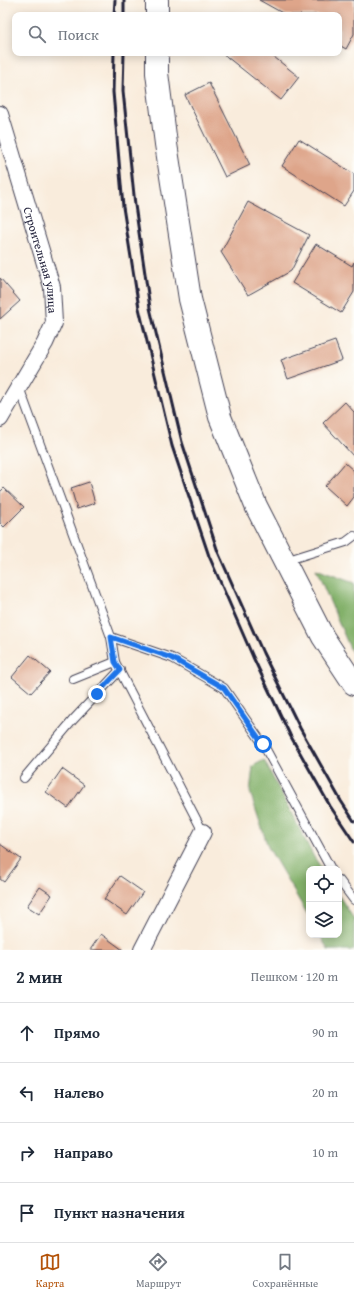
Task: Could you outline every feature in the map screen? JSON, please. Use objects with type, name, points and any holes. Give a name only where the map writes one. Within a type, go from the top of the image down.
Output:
[{"type":"main road","points":[[157,0],[157,12]]},
{"type":"main road","points":[[157,56],[157,73],[166,144],[190,299],[220,417],[256,506],[284,562],[323,637],[354,684]]},
{"type":"street","name":"Строительная улица","points":[[0,114],[52,287],[54,323],[45,343],[0,419]]},
{"type":"street","points":[[142,950],[203,832]]},
{"type":"lane","points":[[19,386],[111,637],[115,662],[203,832]]},
{"type":"lane","points":[[284,562],[346,542],[354,536]]},
{"type":"lane","points":[[111,637],[172,658],[224,688],[263,744],[329,866]]},
{"type":"lane","points":[[73,679],[115,662]]},
{"type":"lane","points":[[24,778],[73,720],[120,670]]},
{"type":"lane","points":[[342,884],[354,900]]},
{"type":"green space","points":[[316,569],[354,583],[354,655],[351,651]]},
{"type":"green space","points":[[264,760],[320,866],[306,866],[306,912],[268,847],[250,792],[253,766]]},
{"type":"green space","points":[[342,901],[354,919],[354,950],[328,950],[322,938],[342,938]]},
{"type":"building","points":[[259,0],[354,0],[354,34],[346,49],[342,47],[342,12],[281,12]]},
{"type":"building","points":[[226,56],[273,56],[299,77],[281,100]]},
{"type":"building","points":[[209,83],[250,165],[225,177],[185,95]]},
{"type":"building","points":[[299,139],[354,174],[354,191],[344,206],[282,166]]},
{"type":"building","points":[[248,202],[309,235],[291,271],[248,295],[221,252]]},
{"type":"building","points":[[316,244],[352,266],[354,262],[354,292],[341,313],[292,283]]},
{"type":"building","points":[[0,278],[20,301],[0,319]]},
{"type":"building","points":[[335,341],[342,360],[288,379],[281,360]]},
{"type":"building","points":[[345,402],[354,412],[354,457],[323,423]]},
{"type":"building","points":[[345,463],[354,471],[354,497],[347,506],[325,486]]},
{"type":"building","points":[[89,482],[95,503],[77,509],[71,488]]},
{"type":"building","points":[[4,488],[24,507],[4,527],[0,523],[0,492]]},
{"type":"building","points":[[30,655],[50,672],[31,693],[12,677]]},
{"type":"building","points":[[62,769],[84,785],[68,808],[46,792]]},
{"type":"building","points":[[0,844],[21,859],[4,882],[0,879]]},
{"type":"building","points":[[120,876],[143,892],[127,915],[104,899]]},
{"type":"building","points":[[40,887],[52,895],[39,914],[27,906]]},
{"type":"building","points":[[101,934],[123,950],[90,950]]},
{"type":"railway","points":[[114,12],[115,0]]},
{"type":"railway","points":[[124,0],[124,12]]},
{"type":"railway","points":[[114,56],[113,92],[123,207],[139,308],[172,446],[209,556],[253,657],[290,735],[330,806],[354,842]]},
{"type":"railway","points":[[124,56],[123,91],[135,205],[150,308],[182,442],[218,552],[263,653],[300,728],[354,821]]},
{"type":"route","points":[[97,694],[120,670],[115,662],[111,637],[172,658],[224,688],[263,744]]}]
